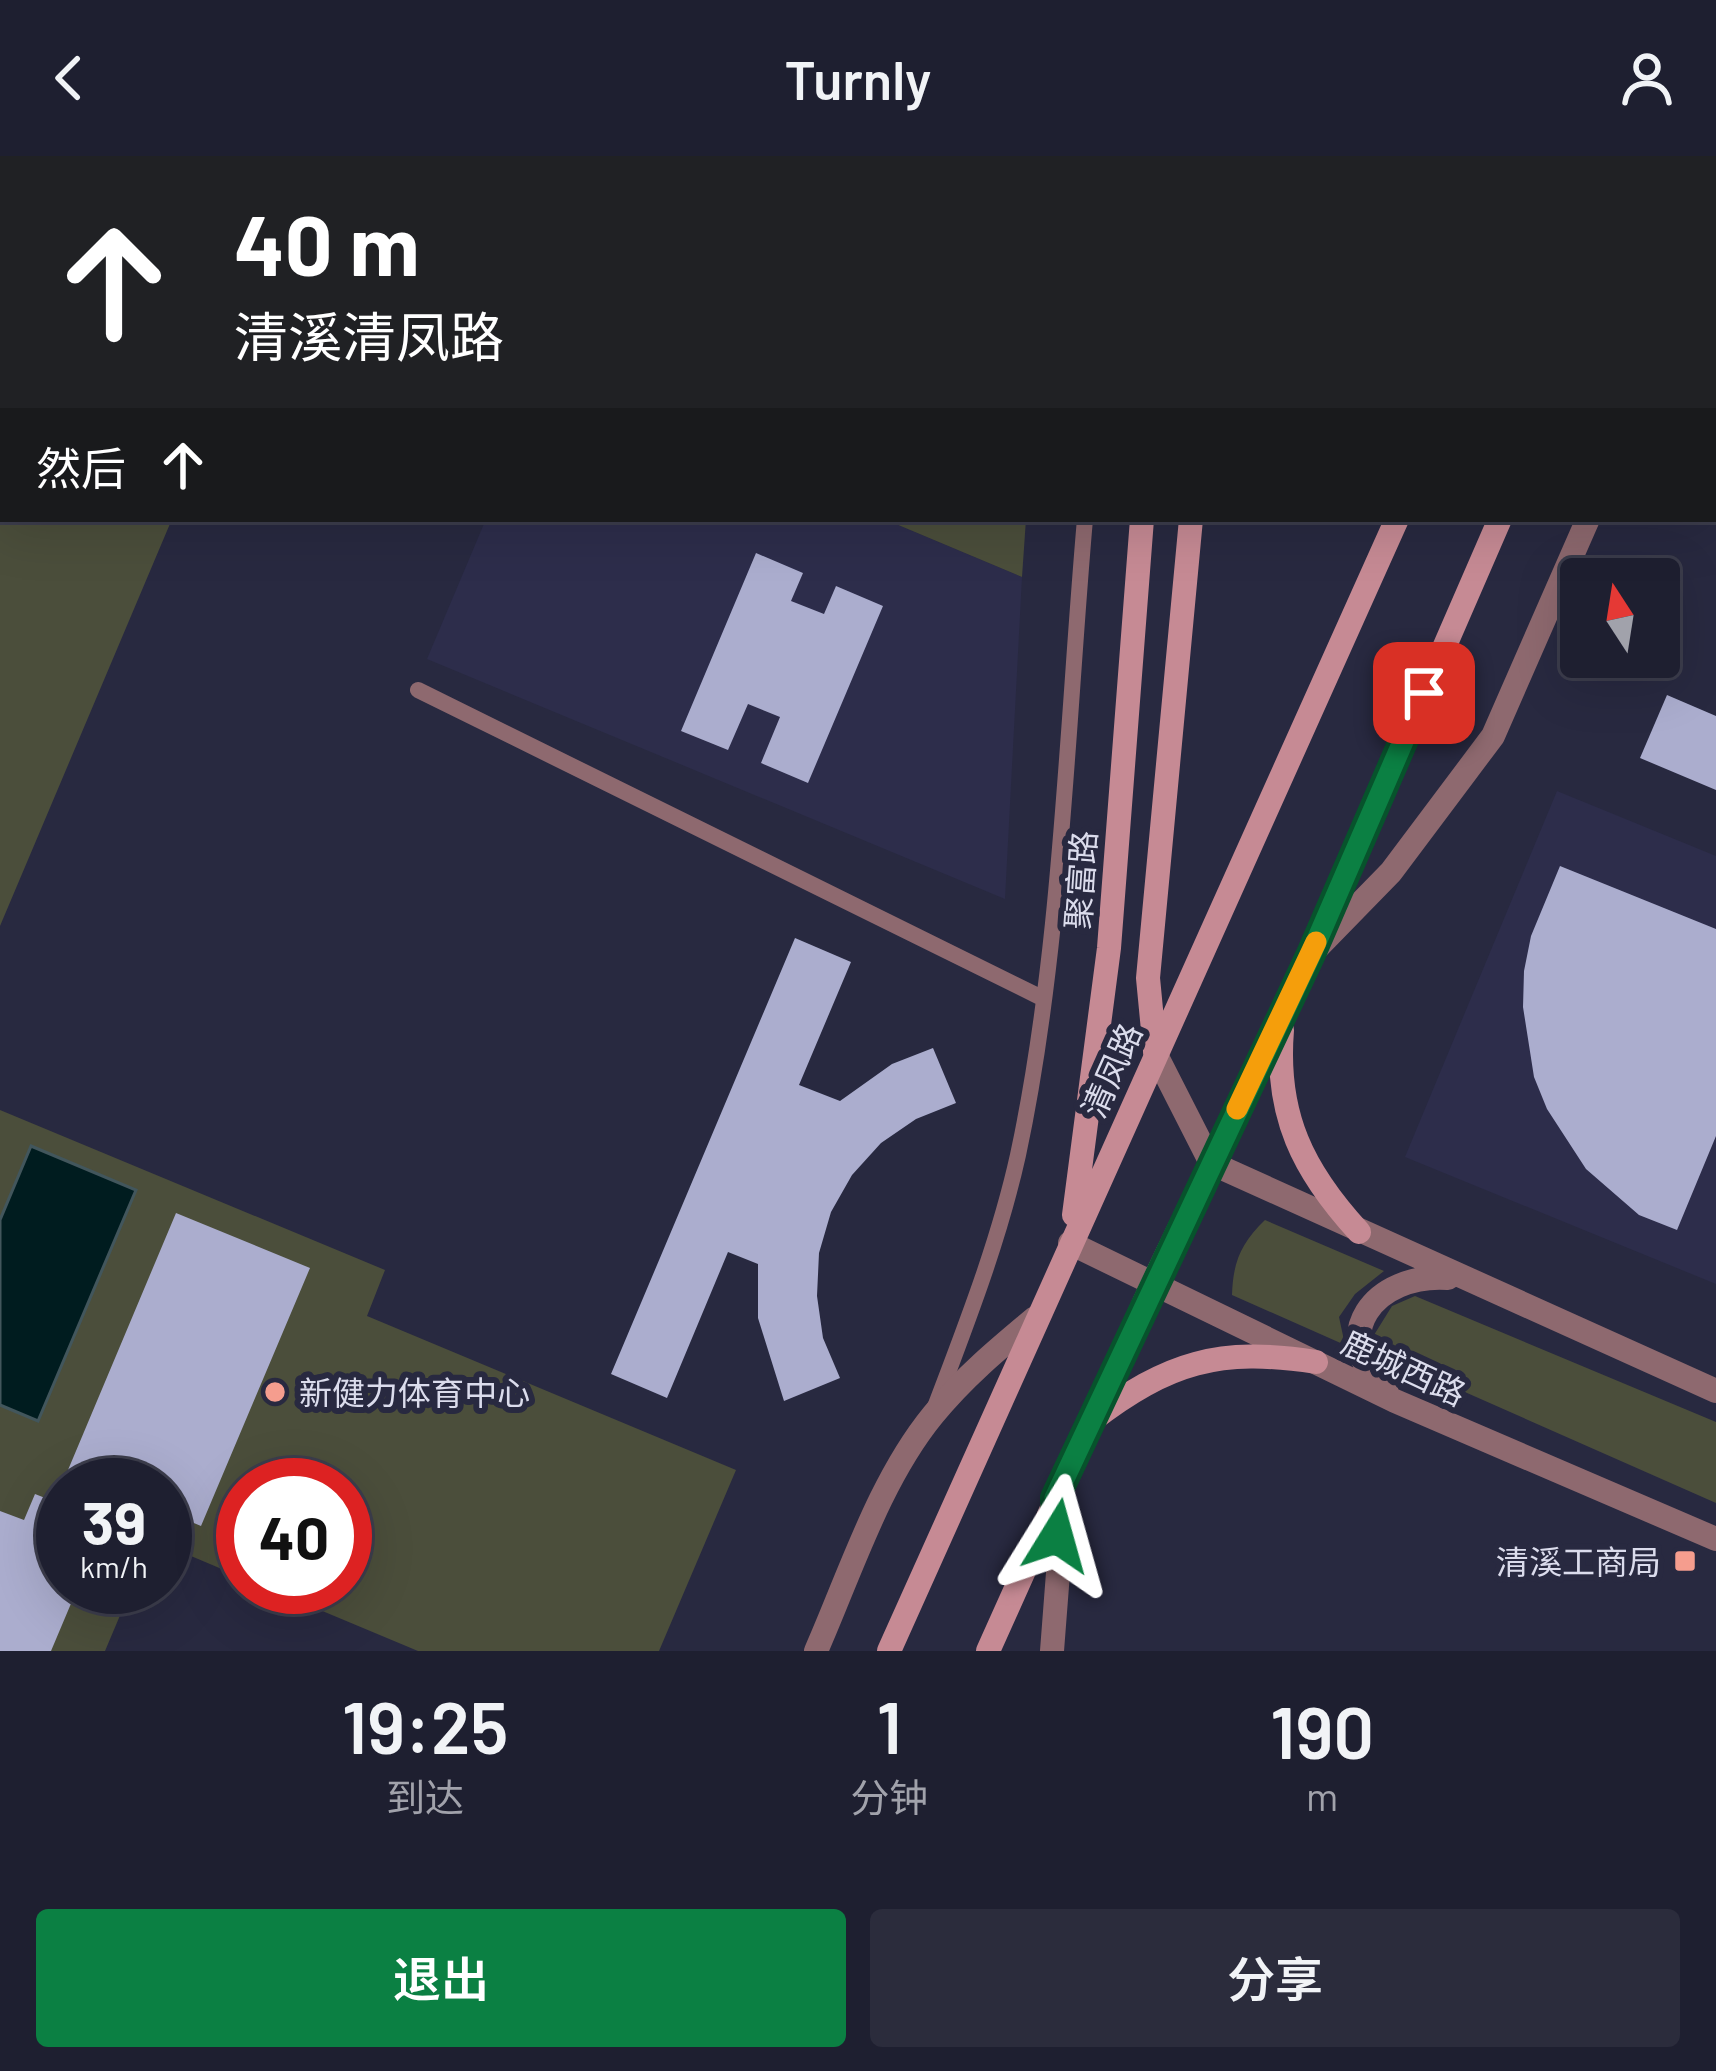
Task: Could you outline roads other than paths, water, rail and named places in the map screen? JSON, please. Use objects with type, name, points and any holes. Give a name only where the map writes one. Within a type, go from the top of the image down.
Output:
[{"type":"main road","name":"聚富路","points":[[1070,1243],[1108,948],[1142,522]]},
{"type":"main road","points":[[1155,1053],[1148,978],[1191,522]]},
{"type":"main road","name":"清凤路","points":[[889,1651],[1396,522]]},
{"type":"main road","points":[[988,1651],[1153,1283],[1311,954],[1499,522]]},
{"type":"main road","points":[[1283,1013],[1282,1102],[1297,1150],[1320,1190],[1359,1232]]},
{"type":"main road","points":[[1089,1422],[1138,1385],[1196,1359],[1263,1354],[1316,1362]]},
{"type":"street","points":[[1311,954],[1391,872],[1493,736],[1587,522]]},
{"type":"street","points":[[1155,1053],[1211,1163],[1716,1391]]},
{"type":"street","name":"鹿城西路","points":[[1070,1243],[1395,1401],[1716,1539]]},
{"type":"street","points":[[1395,1401],[1372,1380],[1360,1356],[1358,1327],[1370,1303],[1395,1286],[1423,1276],[1457,1278]]},
{"type":"street","points":[[816,1651],[898,1472],[931,1418],[985,1360],[1035,1318]]},
{"type":"street","points":[[1052,1651],[1058,1573],[1055,1498]]},
{"type":"lane","points":[[931,1418],[964,1331],[1018,1155],[1042,998],[1085,522]]},
{"type":"lane","points":[[418,690],[1042,998]]},
{"type":"place","name":"新健力体育中心","points":[[275,1392]]},
{"type":"place","name":"清溪工商局","points":[[1685,1561]]}]
